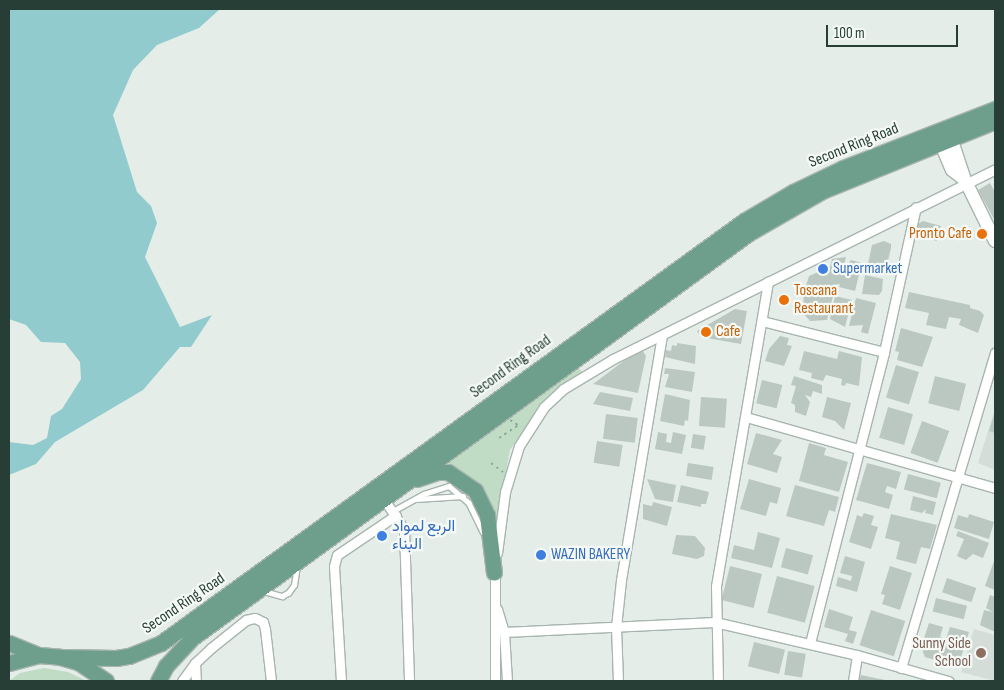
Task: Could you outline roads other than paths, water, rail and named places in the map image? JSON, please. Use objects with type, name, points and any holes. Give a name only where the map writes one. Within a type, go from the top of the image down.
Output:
[{"type":"main road","name":"Second Ring Road","points":[[158,681],[166,666],[192,638],[500,413],[533,381],[696,253],[793,192],[843,168],[995,109]]},
{"type":"main road","name":"Second Ring Road","points":[[60,657],[123,657],[161,643],[533,381],[777,215],[851,178],[995,121]]},
{"type":"main road","points":[[396,489],[437,472],[460,477],[482,501],[494,573]]},
{"type":"main road","points":[[9,643],[39,655],[60,657],[78,662],[106,681]]},
{"type":"main road","points":[[9,663],[39,655]]},
{"type":"street","points":[[946,140],[952,170],[966,182],[995,241]]},
{"type":"street","points":[[507,681],[504,632],[497,609],[494,573],[509,475],[527,431],[544,407],[563,390],[586,374],[768,281],[995,169]]},
{"type":"street","points":[[810,643],[884,352],[916,208]]},
{"type":"street","points":[[718,681],[715,622],[720,559],[768,281]]},
{"type":"street","points":[[762,321],[884,352]]},
{"type":"street","points":[[618,681],[616,627],[662,335]]},
{"type":"street","points":[[901,668],[995,352]]},
{"type":"street","points":[[746,417],[995,488]]},
{"type":"street","points":[[383,498],[395,513],[404,529],[409,681]]},
{"type":"street","points":[[341,681],[334,573],[337,555],[395,513]]},
{"type":"street","points":[[495,681],[493,632],[497,609]]},
{"type":"street","points":[[182,681],[194,662],[234,629],[254,618],[263,622],[265,629],[271,681]]},
{"type":"street","points":[[504,632],[715,622],[810,643],[948,681]]},
{"type":"street","points":[[853,681],[857,655]]},
{"type":"street","points":[[194,662],[196,681]]},
{"type":"lane","points":[[395,513],[414,499],[442,486],[449,486],[469,502],[491,550]]},
{"type":"lane","points":[[414,499],[463,496]]},
{"type":"lane","points":[[258,588],[273,595],[288,593],[294,585],[299,559]]},
{"type":"water","points":[[9,9],[220,9],[199,28],[157,45],[133,70],[113,115],[137,192],[151,206],[157,223],[145,257],[180,327],[212,315],[191,347],[180,347],[143,390],[55,442],[36,464],[9,475],[9,442],[33,445],[47,438],[51,416],[62,409],[81,379],[80,362],[65,343],[41,342],[26,325],[9,319]]},
{"type":"place","name":"Pronto Cafe","points":[[982,234]]},
{"type":"place","name":"Supermarket","points":[[823,269]]},
{"type":"place","name":"Toscana Restaurant","points":[[784,300]]},
{"type":"place","name":"Cafe","points":[[706,332]]},
{"type":"place","name":"الربع لمواد البناء","points":[[382,536]]},
{"type":"place","name":"WAZIN BAKERY","points":[[541,555]]},
{"type":"place","name":"Sunny Side School","points":[[981,653]]}]
